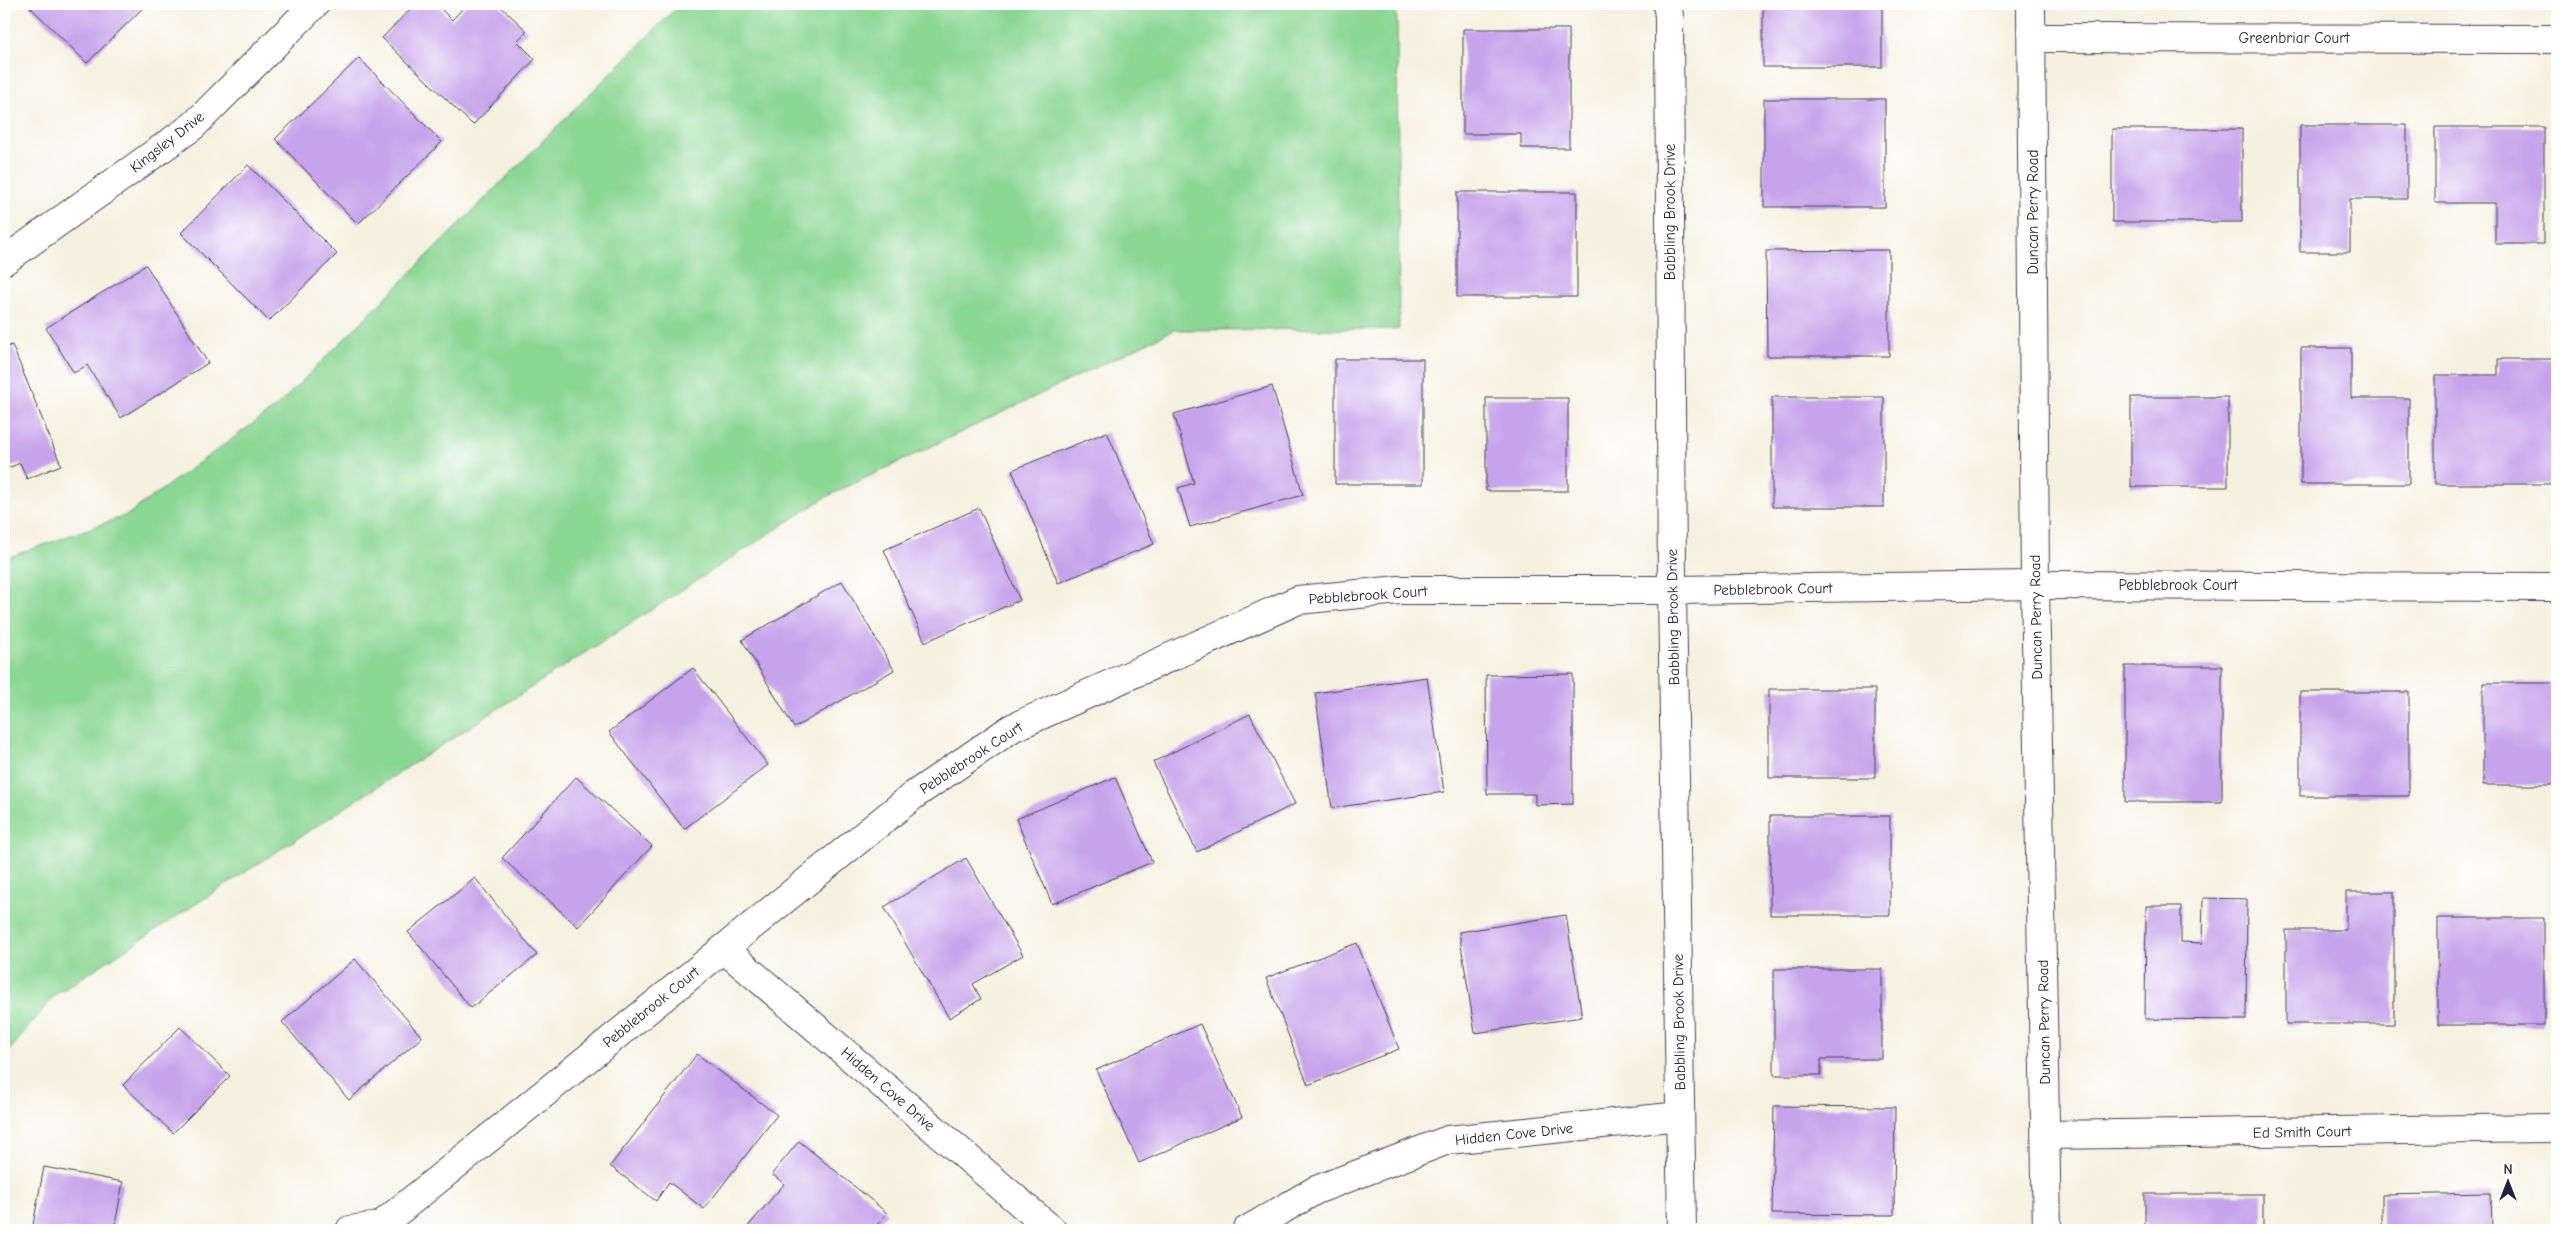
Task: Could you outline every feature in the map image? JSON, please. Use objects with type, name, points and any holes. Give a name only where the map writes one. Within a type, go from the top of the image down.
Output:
[{"type":"street","name":"Kingsley Drive","points":[[4,261],[193,126],[315,4]]},
{"type":"street","name":"Babbling Brook Drive","points":[[1667,4],[1670,26],[1672,590],[1682,1230]]},
{"type":"street","name":"Duncan Perry Road","points":[[2032,4],[2035,585],[2047,1230]]},
{"type":"street","name":"Greenbriar Court","points":[[2032,38],[2557,39]]},
{"type":"street","name":"Pebblebrook Court","points":[[350,1230],[380,1226],[914,795],[1012,728],[1298,600],[1399,590],[1672,590],[2035,585],[2557,587]]},
{"type":"street","name":"Hidden Cove Drive","points":[[724,948],[1052,1230]]},
{"type":"street","name":"Hidden Cove Drive","points":[[1247,1230],[1316,1190],[1448,1140],[1680,1116]]},
{"type":"street","name":"Ed Smith Court","points":[[2046,1136],[2557,1128]]},
{"type":"green space","points":[[680,4],[1392,4],[1397,18],[1399,329],[1174,330],[826,497],[55,995],[4,1057],[4,559],[127,515],[276,407]]},
{"type":"building","points":[[27,4],[142,4],[145,6],[87,63]]},
{"type":"building","points":[[415,4],[436,4],[452,20],[467,4],[498,4],[527,31],[517,41],[535,59],[473,125],[382,38]]},
{"type":"building","points":[[1763,4],[1882,4],[1882,67],[1763,67]]},
{"type":"building","points":[[1463,29],[1569,29],[1569,148],[1521,148],[1521,134],[1463,134]]},
{"type":"building","points":[[359,58],[442,142],[358,224],[275,139]]},
{"type":"building","points":[[1764,99],[1885,99],[1885,207],[1764,207]]},
{"type":"building","points":[[2300,125],[2407,125],[2407,199],[2350,199],[2350,252],[2300,252]]},
{"type":"building","points":[[2435,127],[2544,127],[2544,244],[2495,244],[2495,203],[2435,203]]},
{"type":"building","points":[[2112,129],[2242,129],[2242,222],[2112,222]]},
{"type":"building","points":[[248,165],[337,254],[269,321],[181,233]]},
{"type":"building","points":[[1457,192],[1577,192],[1577,297],[1457,297]]},
{"type":"building","points":[[1889,250],[1889,356],[1767,356],[1766,251]]},
{"type":"building","points":[[146,265],[208,363],[121,418],[87,365],[74,373],[46,328]]},
{"type":"building","points":[[12,345],[61,465],[27,479],[20,463],[4,470],[4,348]]},
{"type":"building","points":[[2301,348],[2351,348],[2351,398],[2409,398],[2409,484],[2301,484]]},
{"type":"building","points":[[1335,359],[1423,359],[1423,484],[1335,484]]},
{"type":"building","points":[[2498,359],[2555,359],[2555,484],[2435,484],[2435,375],[2498,375]]},
{"type":"building","points":[[1272,386],[1303,495],[1190,527],[1178,488],[1194,483],[1174,414]]},
{"type":"building","points":[[1772,397],[1884,397],[1884,507],[1772,507]]},
{"type":"building","points":[[2131,397],[2228,397],[2228,487],[2131,487]]},
{"type":"building","points":[[1486,398],[1568,398],[1568,491],[1486,491]]},
{"type":"building","points":[[1107,432],[1154,544],[1058,583],[1012,470]]},
{"type":"building","points":[[979,508],[1020,600],[925,642],[884,550]]},
{"type":"building","points":[[842,581],[894,670],[794,728],[742,640]]},
{"type":"building","points":[[2125,666],[2222,666],[2222,802],[2125,802]]},
{"type":"building","points":[[693,668],[768,765],[684,829],[609,732]]},
{"type":"building","points":[[1573,674],[1573,804],[1535,805],[1535,794],[1487,794],[1486,675]]},
{"type":"building","points":[[1427,677],[1444,792],[1332,808],[1315,693]]},
{"type":"building","points":[[2483,683],[2557,683],[2557,785],[2483,785]]},
{"type":"building","points":[[1769,689],[1875,689],[1875,778],[1769,778]]},
{"type":"building","points":[[2300,692],[2409,692],[2409,796],[2300,796]]},
{"type":"building","points":[[1250,714],[1295,804],[1197,852],[1153,762]]},
{"type":"building","points":[[576,777],[652,846],[578,927],[502,858]]},
{"type":"building","points":[[1115,777],[1152,862],[1052,904],[1016,819]]},
{"type":"building","points":[[1770,816],[1890,816],[1890,915],[1770,915]]},
{"type":"building","points":[[966,858],[1023,955],[973,984],[981,999],[949,1018],[884,907]]},
{"type":"building","points":[[475,878],[537,955],[471,1008],[408,932]]},
{"type":"building","points":[[2346,892],[2394,892],[2394,1024],[2286,1024],[2286,930],[2346,930]]},
{"type":"building","points":[[2203,898],[2247,899],[2246,1020],[2145,1019],[2146,906],[2181,906],[2181,942],[2202,943]]},
{"type":"building","points":[[1566,915],[1582,1017],[1475,1033],[1459,932]]},
{"type":"building","points":[[2438,918],[2544,918],[2544,1025],[2438,1025]]},
{"type":"building","points":[[1357,943],[1399,1049],[1308,1085],[1266,978]]},
{"type":"building","points":[[355,959],[422,1037],[349,1100],[282,1022]]},
{"type":"building","points":[[1774,969],[1882,969],[1882,1059],[1821,1059],[1821,1075],[1774,1075]]},
{"type":"building","points":[[1200,1024],[1242,1117],[1139,1163],[1096,1070]]},
{"type":"building","points":[[180,1027],[230,1076],[173,1133],[123,1085]]},
{"type":"building","points":[[697,1054],[777,1115],[704,1209],[669,1182],[656,1201],[610,1166]]},
{"type":"building","points":[[1774,1106],[1895,1107],[1894,1215],[1772,1214]]},
{"type":"building","points":[[799,1141],[887,1213],[873,1230],[745,1230],[784,1184],[772,1174]]},
{"type":"building","points":[[44,1167],[123,1182],[114,1230],[32,1230]]},
{"type":"building","points":[[2491,1193],[2492,1230],[2382,1230],[2382,1195]]},
{"type":"building","points":[[2145,1194],[2263,1194],[2263,1230],[2145,1230]]}]
